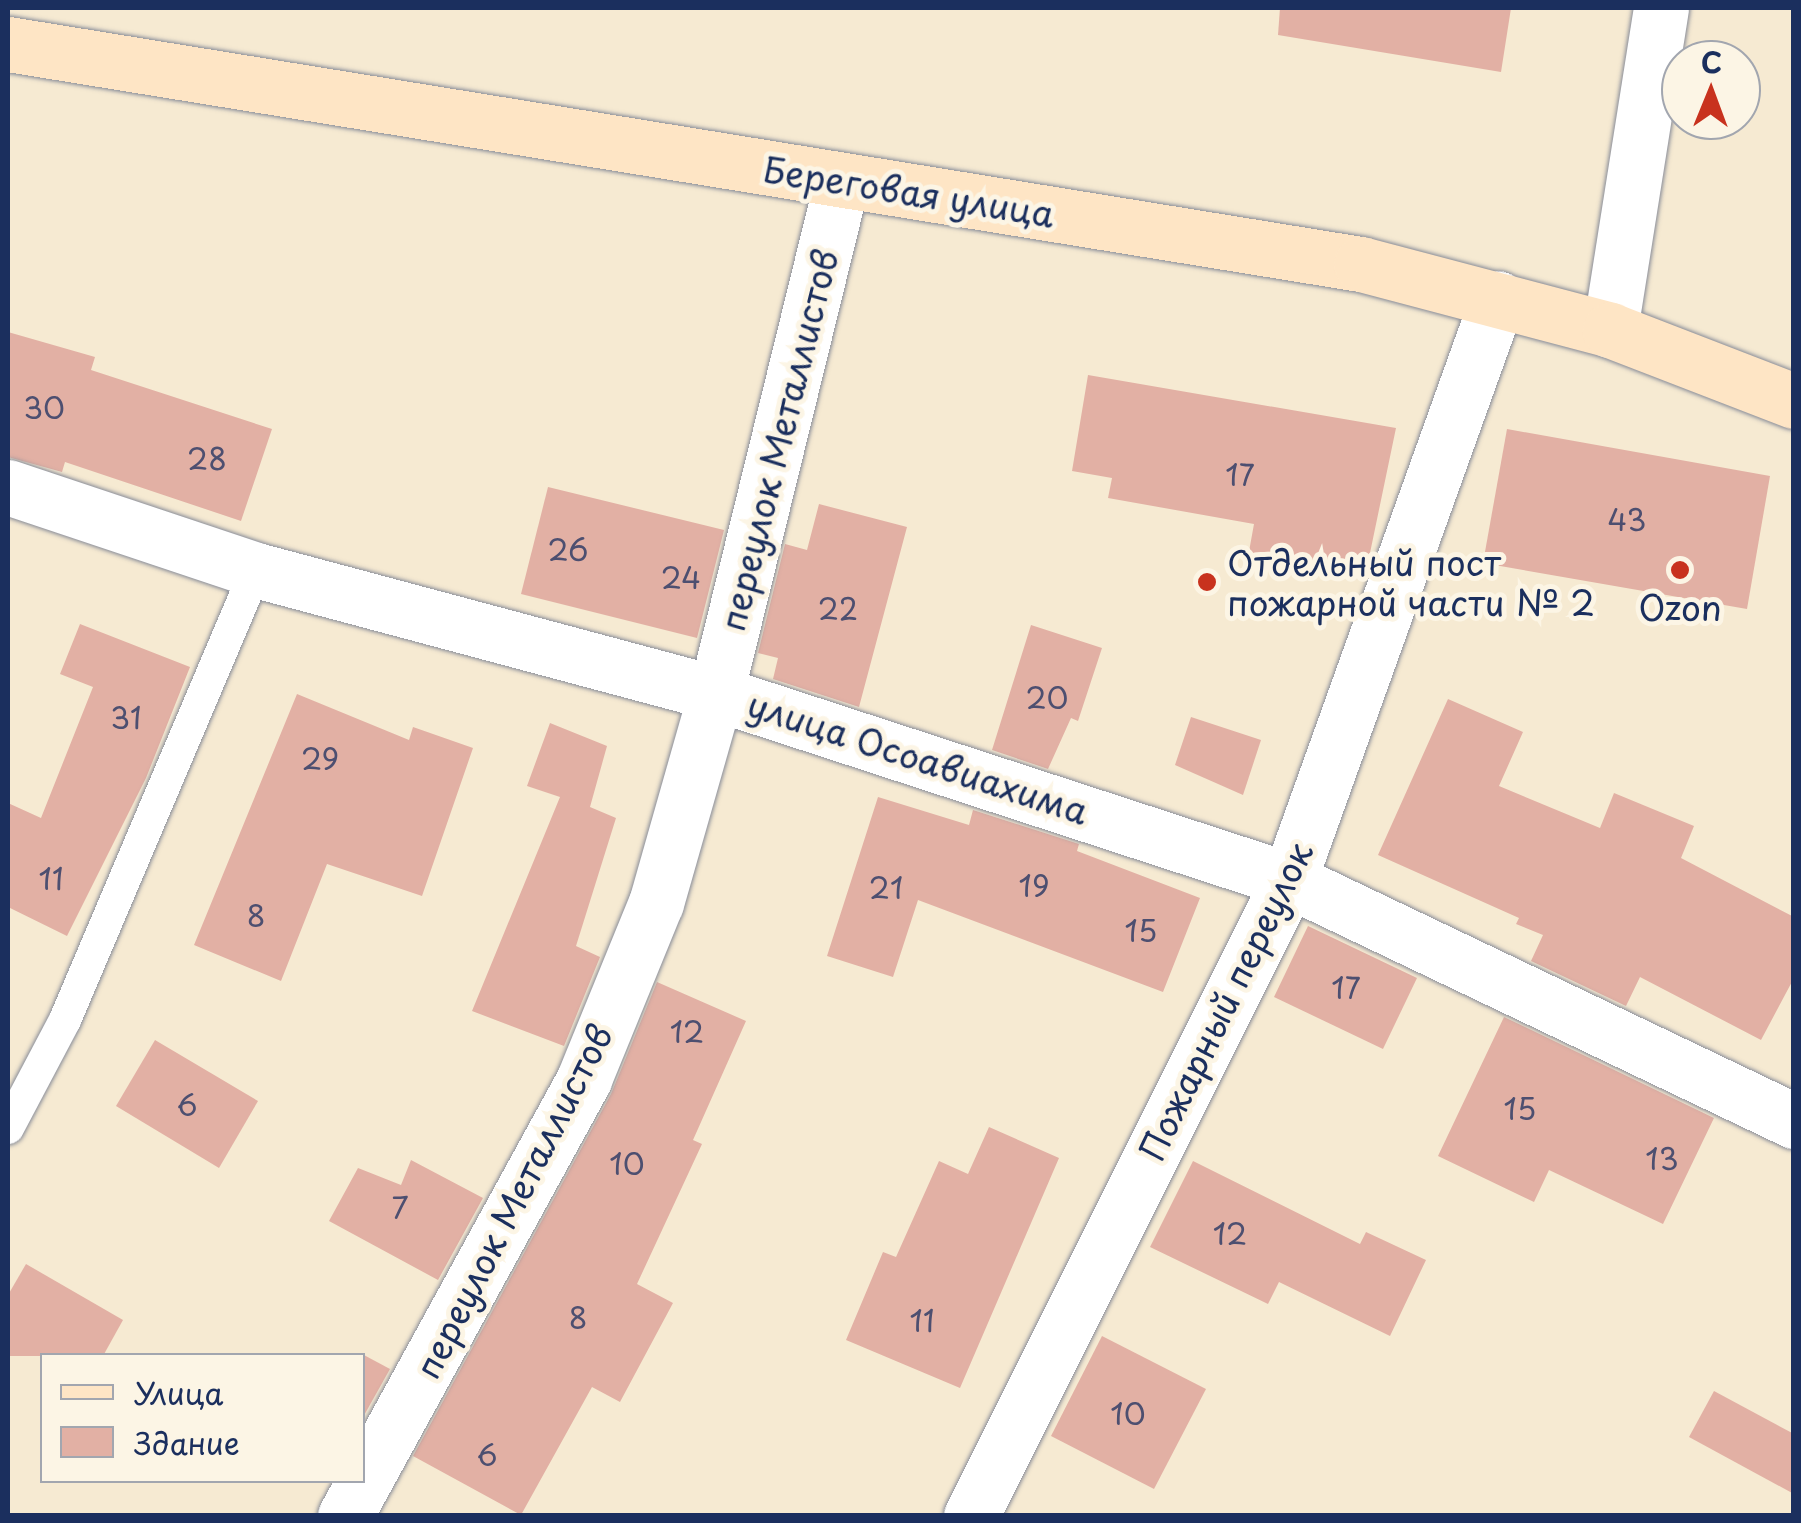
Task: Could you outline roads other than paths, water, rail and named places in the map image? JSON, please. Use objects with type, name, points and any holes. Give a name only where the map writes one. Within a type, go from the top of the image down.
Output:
[{"type":"main road","name":"Береговая улица","points":[[8,44],[1361,264],[1610,330],[1794,401]]},
{"type":"street","points":[[1610,330],[1661,8]]},
{"type":"street","name":"переулок Металлистов","points":[[365,1479],[584,1079],[656,903],[716,693],[842,180]]},
{"type":"street","name":"Пожарный переулок","points":[[970,1516],[1290,880],[1498,298]]},
{"type":"street","name":"улица Осоавиахима","points":[[8,487],[256,570],[716,693],[1290,880],[1794,1121]]},
{"type":"street","name":"переулок Металлистов","points":[[345,1516],[363,1483]]},
{"type":"lane","points":[[8,1128],[66,1020],[256,570]]},
{"type":"place","name":"Ozon","points":[[1680,570]]},
{"type":"place","name":"Отдельный пост пожарной части № 2","points":[[1207,582]]}]
